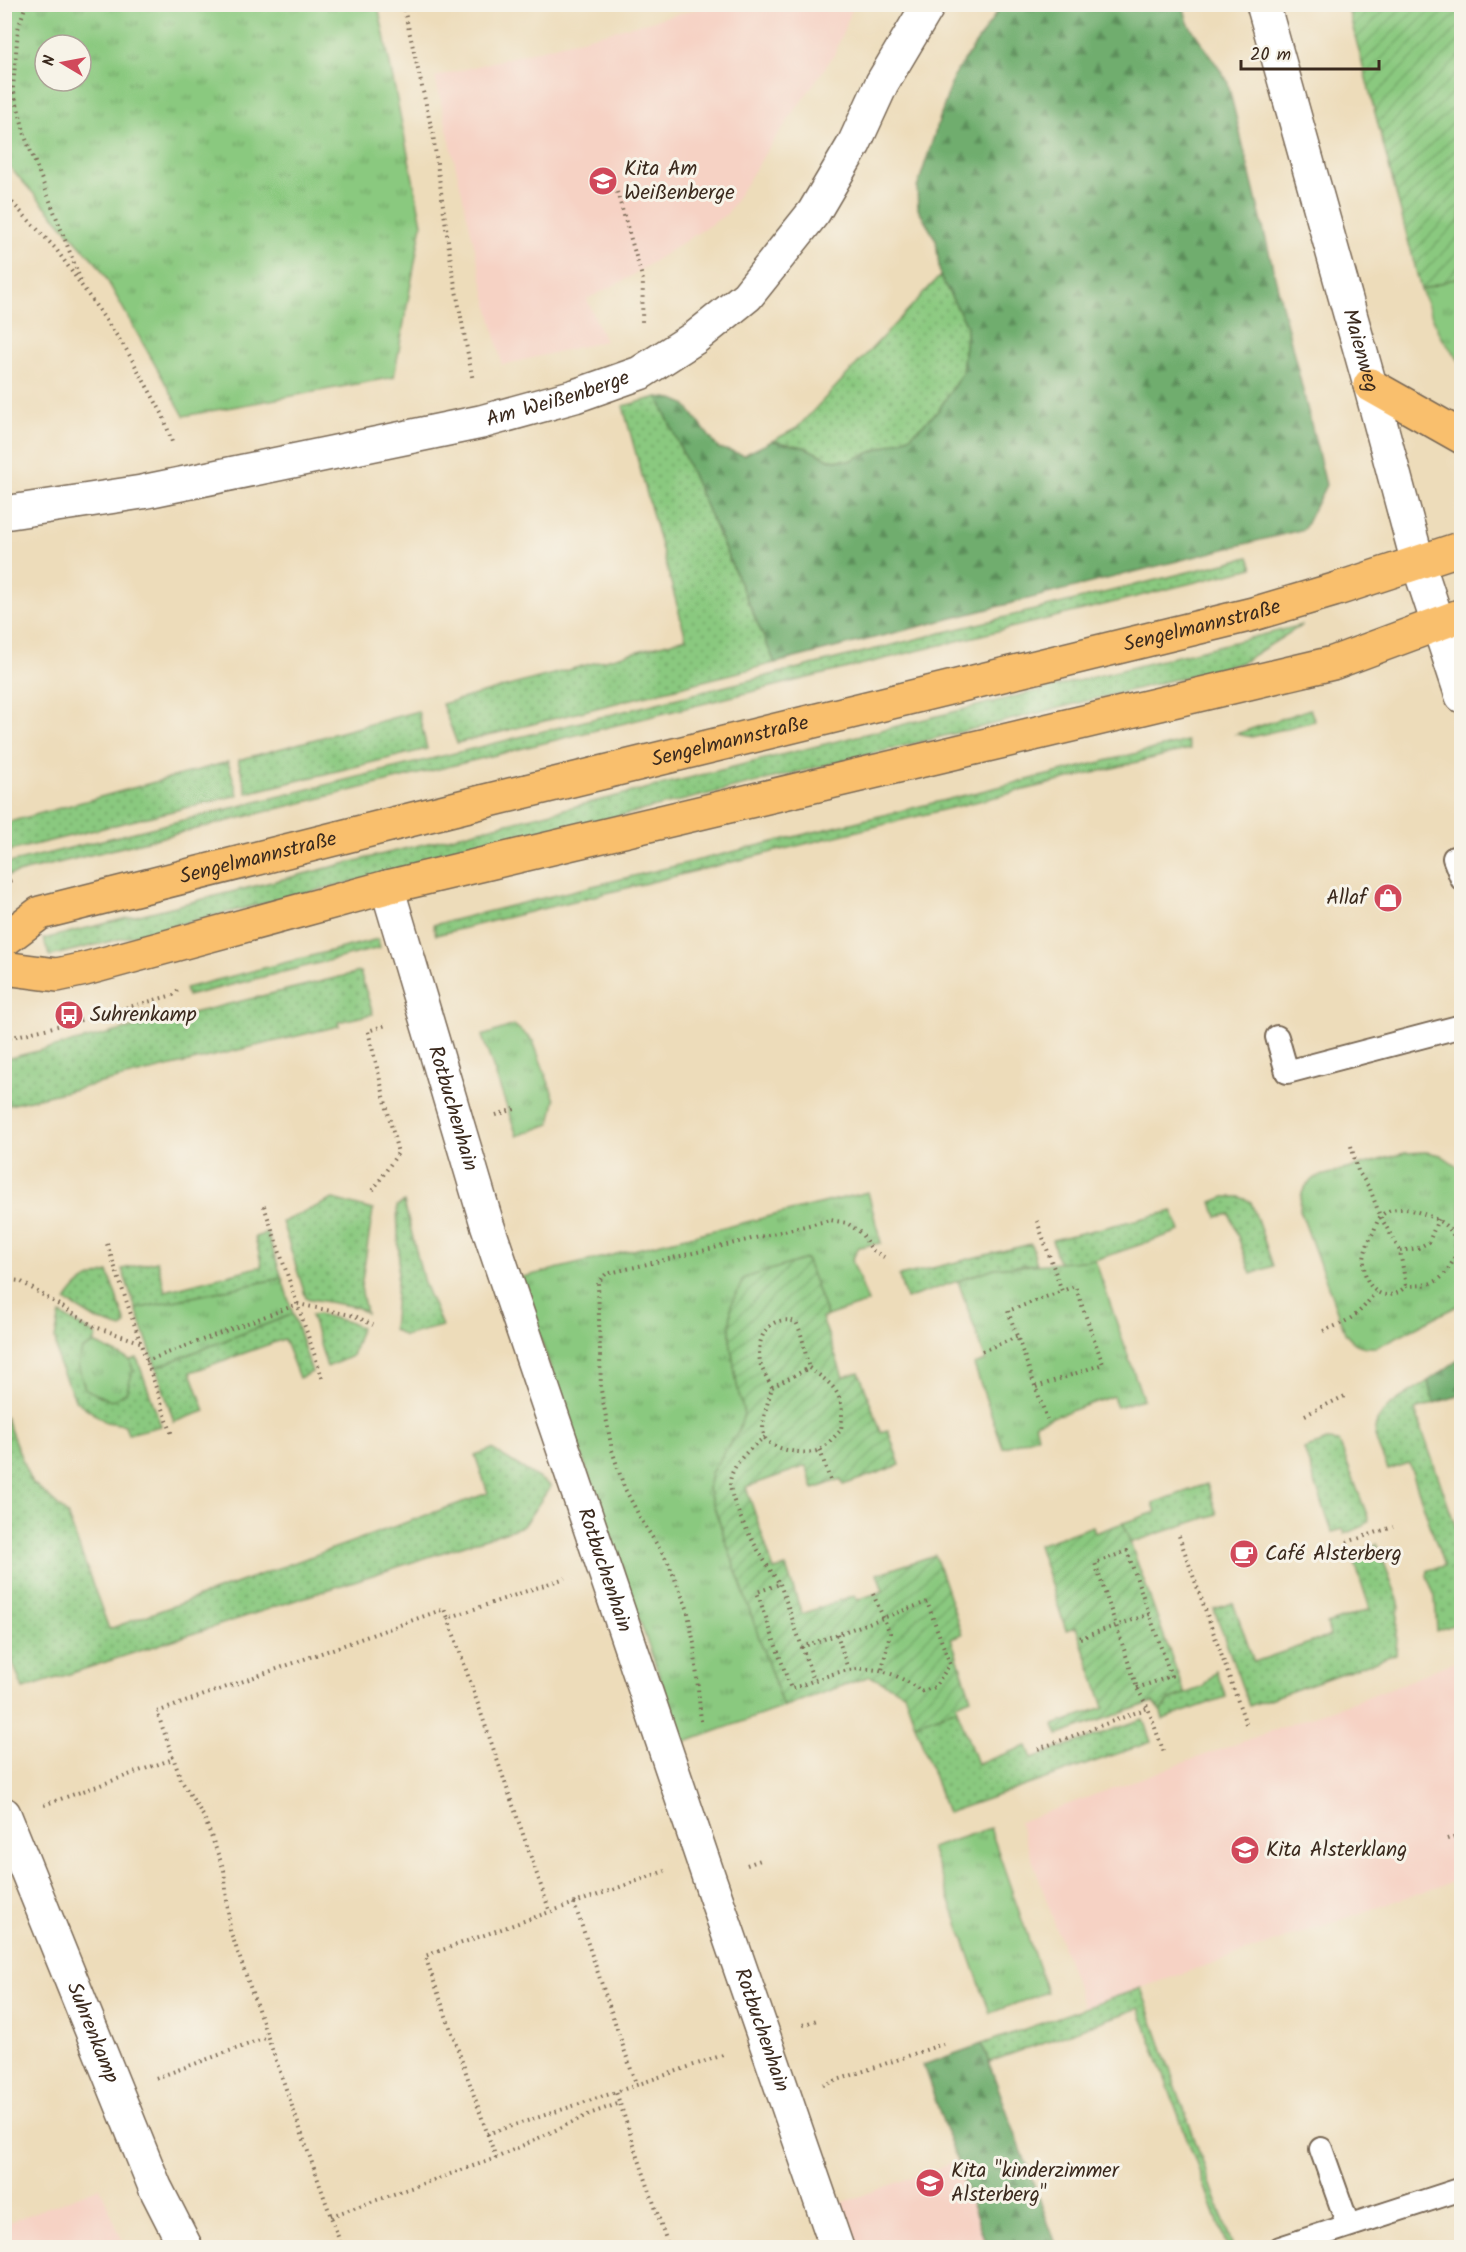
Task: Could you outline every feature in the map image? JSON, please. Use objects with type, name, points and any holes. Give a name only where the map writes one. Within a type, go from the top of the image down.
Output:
[{"type":"main road","points":[[1370,386],[1461,437]]},
{"type":"main road","name":"Sengelmannstraße","points":[[4,940],[40,913],[465,806],[1253,614],[1461,548]]},
{"type":"main road","points":[[4,968],[57,975],[85,969],[387,887],[1333,663],[1449,620]]},
{"type":"street","name":"Am Weißenberge","points":[[4,513],[142,492],[481,422],[575,396],[640,372],[696,338],[747,297],[814,212],[854,144],[882,83],[929,4]]},
{"type":"street","name":"Maienweg","points":[[1263,4],[1418,562],[1449,620],[1461,696]]},
{"type":"street","name":"Rotbuchenhain","points":[[387,887],[487,1224],[837,2247]]},
{"type":"street","name":"Suhrenkamp","points":[[5,1816],[155,2187],[186,2247]]},
{"type":"lane","points":[[1454,858],[1461,879]]},
{"type":"lane","points":[[1277,1037],[1287,1072],[1461,1026]]},
{"type":"lane","points":[[1321,2149],[1348,2225]]},
{"type":"lane","points":[[1280,2247],[1461,2189]]},
{"type":"path","points":[[26,4],[18,29],[13,88],[26,139],[83,287]]},
{"type":"path","points":[[403,4],[433,135],[452,268],[481,422]]},
{"type":"path","points":[[617,192],[643,280],[640,372]]},
{"type":"path","points":[[4,194],[56,249],[126,349],[163,415],[185,483]]},
{"type":"path","points":[[4,1039],[173,995]]},
{"type":"path","points":[[373,1190],[398,1153],[368,1031],[386,1025],[383,1015]]},
{"type":"path","points":[[1351,1146],[1358,1171],[1370,1189],[1380,1216],[1400,1251],[1406,1286]]},
{"type":"path","points":[[264,1206],[323,1380]]},
{"type":"path","points":[[1406,1209],[1438,1219],[1460,1239],[1457,1252],[1447,1272],[1438,1281],[1428,1285],[1406,1286],[1400,1293],[1388,1296],[1375,1292],[1366,1279],[1364,1262],[1369,1240],[1380,1216],[1391,1210],[1406,1209]]},
{"type":"path","points":[[1400,1251],[1418,1248],[1430,1242],[1438,1219]]},
{"type":"path","points":[[673,1771],[701,1721],[694,1644],[687,1608],[668,1562],[624,1487],[612,1450],[601,1390],[598,1282],[606,1274],[830,1220],[847,1223],[861,1233],[872,1250],[884,1257]]},
{"type":"path","points":[[1037,1221],[1062,1291]]},
{"type":"path","points":[[107,1244],[172,1435]]},
{"type":"path","points":[[4,1279],[20,1281],[95,1327],[140,1343]]},
{"type":"path","points":[[1036,1388],[1103,1364],[1075,1286],[1008,1311],[1047,1419]]},
{"type":"path","points":[[1323,1331],[1356,1316],[1375,1292]]},
{"type":"path","points":[[147,1361],[298,1304],[356,1316],[374,1325]]},
{"type":"path","points":[[785,1319],[796,1322],[803,1335],[809,1368],[838,1392],[843,1410],[841,1430],[820,1450],[806,1453],[770,1444],[765,1437],[763,1426],[772,1387],[761,1365],[759,1347],[764,1332],[773,1323],[785,1319]]},
{"type":"path","points":[[982,1351],[1017,1337]]},
{"type":"path","points":[[772,1387],[809,1368]]},
{"type":"path","points":[[1305,1415],[1347,1395]]},
{"type":"path","points":[[765,1437],[751,1447],[733,1472],[730,1485],[762,1559],[780,1584],[814,1681]]},
{"type":"path","points":[[820,1450],[831,1483]]},
{"type":"path","points":[[1347,1542],[1393,1527]]},
{"type":"path","points":[[1179,1536],[1246,1724]]},
{"type":"path","points":[[1137,1688],[1172,1676],[1127,1551],[1095,1563],[1137,1688],[1148,1708],[1164,1753]]},
{"type":"path","points":[[448,1618],[602,1565]]},
{"type":"path","points":[[780,1584],[757,1592],[791,1689],[848,1669],[865,1667],[882,1670],[911,1683],[920,1692],[935,1687],[950,1664],[927,1602],[802,1647]]},
{"type":"path","points":[[873,1594],[890,1633],[882,1670]]},
{"type":"path","points":[[342,2247],[230,1930],[224,1870],[204,1817],[181,1780],[157,1712],[444,1609],[550,1912]]},
{"type":"path","points":[[1080,1638],[1150,1614]]},
{"type":"path","points":[[837,1634],[848,1669]]},
{"type":"path","points":[[1038,1749],[1148,1708]]},
{"type":"path","points":[[5,1816],[173,1759]]},
{"type":"path","points":[[1447,1839],[1461,1834]]},
{"type":"path","points":[[496,2158],[425,1956],[702,1857]]},
{"type":"path","points":[[574,1903],[636,2084]]},
{"type":"path","points":[[116,2093],[268,2037]]},
{"type":"path","points":[[487,2134],[766,2041]]},
{"type":"path","points":[[785,2098],[943,2044]]},
{"type":"path","points":[[616,2092],[669,2247]]},
{"type":"path","points":[[331,2216],[496,2158],[592,2112],[620,2103]]},
{"type":"shaded area","name":"Kita Am Weißenberge","points":[[712,5],[854,5],[834,55],[768,149],[727,214],[625,280],[587,299],[605,341],[502,365],[435,77]]},
{"type":"shaded area","name":"Kita Alsterklang","points":[[1461,1658],[1461,1879],[1084,2007],[1019,1822],[1402,1684]]},
{"type":"shaded area","name":"Kita \"kinderzimmer Alsterberg\"","points":[[956,2161],[987,2247],[851,2247],[836,2205]]},
{"type":"shaded area","points":[[100,2187],[124,2245],[118,2248],[5,2247],[5,2224]]},
{"type":"green space","points":[[5,4],[378,5],[422,224],[394,377],[184,416],[99,266],[5,162]]},
{"type":"green space","points":[[1007,5],[1183,5],[1188,23],[1227,80],[1326,485],[1304,529],[775,663],[658,397],[673,399],[685,404],[718,448],[744,455],[772,441],[804,447],[829,459],[849,461],[909,437],[938,411],[962,373],[967,326],[940,276],[936,240],[918,209],[917,188],[954,75],[998,11]]},
{"type":"green space","points":[[1347,5],[1461,5],[1461,276],[1421,290]]},
{"type":"green space","points":[[940,276],[967,326],[962,373],[938,411],[909,437],[849,461],[829,459],[804,447],[772,441],[797,428]]},
{"type":"green space","points":[[1461,276],[1461,363],[1440,335],[1421,290]]},
{"type":"green space","points":[[658,397],[775,663],[457,743],[442,704],[686,638],[623,406]]},
{"type":"green space","points":[[1249,557],[1253,568],[5,876],[5,864]]},
{"type":"green space","points":[[1302,625],[1241,663],[50,956],[43,939]]},
{"type":"green space","points":[[1310,709],[1315,721],[1252,737],[1236,734]]},
{"type":"green space","points":[[418,711],[427,749],[247,793],[238,760]]},
{"type":"green space","points":[[1187,741],[1190,749],[436,935],[433,925]]},
{"type":"green space","points":[[228,762],[238,795],[5,852],[5,823]]},
{"type":"green space","points":[[378,939],[380,948],[187,996],[185,988]]},
{"type":"green space","points":[[360,972],[373,1014],[338,1022],[339,1026],[5,1106],[5,1059]]},
{"type":"green space","points":[[514,1025],[533,1041],[555,1100],[550,1124],[517,1136],[482,1036]]},
{"type":"green space","points":[[1426,1152],[1441,1155],[1461,1169],[1461,1304],[1377,1347],[1358,1345],[1345,1333],[1300,1210],[1302,1192],[1314,1178],[1405,1153]]},
{"type":"green space","points":[[868,1192],[881,1243],[859,1247],[852,1260],[868,1302],[827,1316],[806,1259],[731,1305],[730,1339],[744,1414],[739,1430],[711,1473],[708,1489],[783,1707],[683,1743],[519,1278]]},
{"type":"green space","points":[[1225,1197],[1240,1197],[1251,1202],[1273,1266],[1251,1274],[1230,1214],[1217,1217],[1212,1202]]},
{"type":"green space","points":[[333,1199],[373,1210],[361,1287],[366,1313],[356,1307],[306,1298],[282,1222]]},
{"type":"green space","points":[[404,1202],[424,1283],[442,1326],[404,1336],[393,1329],[399,1258],[397,1206]]},
{"type":"green space","points":[[1173,1211],[1180,1231],[1095,1260],[1059,1263],[1052,1240]]},
{"type":"green space","points":[[267,1233],[282,1278],[136,1309],[122,1269],[157,1261],[165,1291],[262,1266],[255,1237]]},
{"type":"green space","points":[[1031,1244],[1037,1264],[995,1268],[906,1299],[899,1276]]},
{"type":"green space","points":[[806,1259],[827,1316],[822,1318],[843,1377],[859,1372],[881,1432],[888,1430],[900,1465],[843,1485],[841,1479],[814,1489],[806,1466],[746,1487],[774,1570],[786,1567],[802,1614],[855,1595],[857,1600],[883,1591],[877,1574],[935,1555],[962,1634],[951,1638],[971,1698],[956,1704],[957,1709],[915,1724],[904,1693],[870,1676],[783,1707],[708,1489],[711,1473],[739,1430],[744,1414],[730,1339],[731,1305],[744,1278]]},
{"type":"green space","points":[[1095,1260],[1143,1399],[1117,1407],[1113,1396],[1035,1423],[1038,1436],[1003,1448],[974,1365],[986,1361],[958,1281],[995,1268]]},
{"type":"green space","points":[[108,1272],[126,1324],[122,1328],[97,1320],[66,1301],[84,1282]]},
{"type":"green space","points":[[282,1278],[293,1314],[156,1367],[136,1309]]},
{"type":"green space","points":[[60,1314],[97,1336],[94,1343],[82,1350],[133,1371],[130,1360],[137,1358],[161,1426],[128,1434],[125,1425],[106,1422],[76,1401],[59,1365],[55,1338]]},
{"type":"green space","points":[[293,1314],[312,1372],[299,1378],[284,1339],[191,1372],[205,1411],[174,1422],[156,1367]]},
{"type":"green space","points":[[318,1314],[352,1323],[361,1328],[352,1356],[327,1367],[311,1315]]},
{"type":"green space","points":[[94,1343],[130,1360],[133,1371],[126,1393],[111,1401],[85,1389],[78,1365],[82,1350]]},
{"type":"green space","points":[[1461,1358],[1461,1395],[1435,1403],[1428,1381]]},
{"type":"green space","points":[[1428,1381],[1435,1403],[1415,1410],[1462,1545],[1461,1622],[1437,1631],[1435,1597],[1427,1576],[1428,1570],[1444,1566],[1409,1463],[1388,1470],[1375,1435],[1379,1417],[1394,1403]]},
{"type":"green space","points":[[5,1416],[30,1480],[67,1514],[109,1629],[488,1493],[475,1455],[492,1449],[551,1486],[523,1526],[23,1689],[5,1642]]},
{"type":"green space","points":[[1327,1441],[1339,1442],[1369,1520],[1364,1526],[1345,1534],[1343,1529],[1332,1532],[1304,1449]]},
{"type":"green space","points":[[1207,1484],[1217,1514],[1130,1543],[1123,1523],[1156,1512],[1153,1503]]},
{"type":"green space","points":[[1123,1523],[1185,1694],[1170,1699],[1161,1712],[1153,1702],[1058,1735],[1054,1725],[1104,1707],[1076,1627],[1066,1630],[1038,1545],[1093,1526],[1095,1533]]},
{"type":"green space","points":[[1377,1544],[1399,1602],[1396,1654],[1249,1706],[1214,1609],[1233,1603],[1254,1662],[1330,1636],[1327,1624],[1370,1609],[1352,1554]]},
{"type":"green space","points":[[1216,1670],[1226,1697],[1163,1719],[1161,1712],[1170,1699],[1203,1687]]},
{"type":"green space","points":[[957,1709],[977,1764],[1027,1746],[1032,1758],[1143,1719],[1151,1742],[947,1813],[915,1724]]},
{"type":"green space","points":[[990,1828],[1047,1992],[990,2013],[931,1848]]},
{"type":"green space","points":[[1141,1988],[1233,2247],[1227,2247],[1139,2008],[989,2062],[982,2044]]},
{"type":"green space","points":[[982,2044],[1057,2247],[987,2247],[923,2065]]},
{"type":"place","name":"Kita Am Weißenberge","points":[[603,181]]},
{"type":"place","name":"Allaf","points":[[1388,898]]},
{"type":"place","name":"Suhrenkamp","points":[[69,1015]]},
{"type":"place","name":"Café Alsterberg","points":[[1244,1554]]},
{"type":"place","name":"Kita Alsterklang","points":[[1245,1850]]},
{"type":"place","name":"Kita \"kinderzimmer Alsterberg\"","points":[[930,2183]]}]
